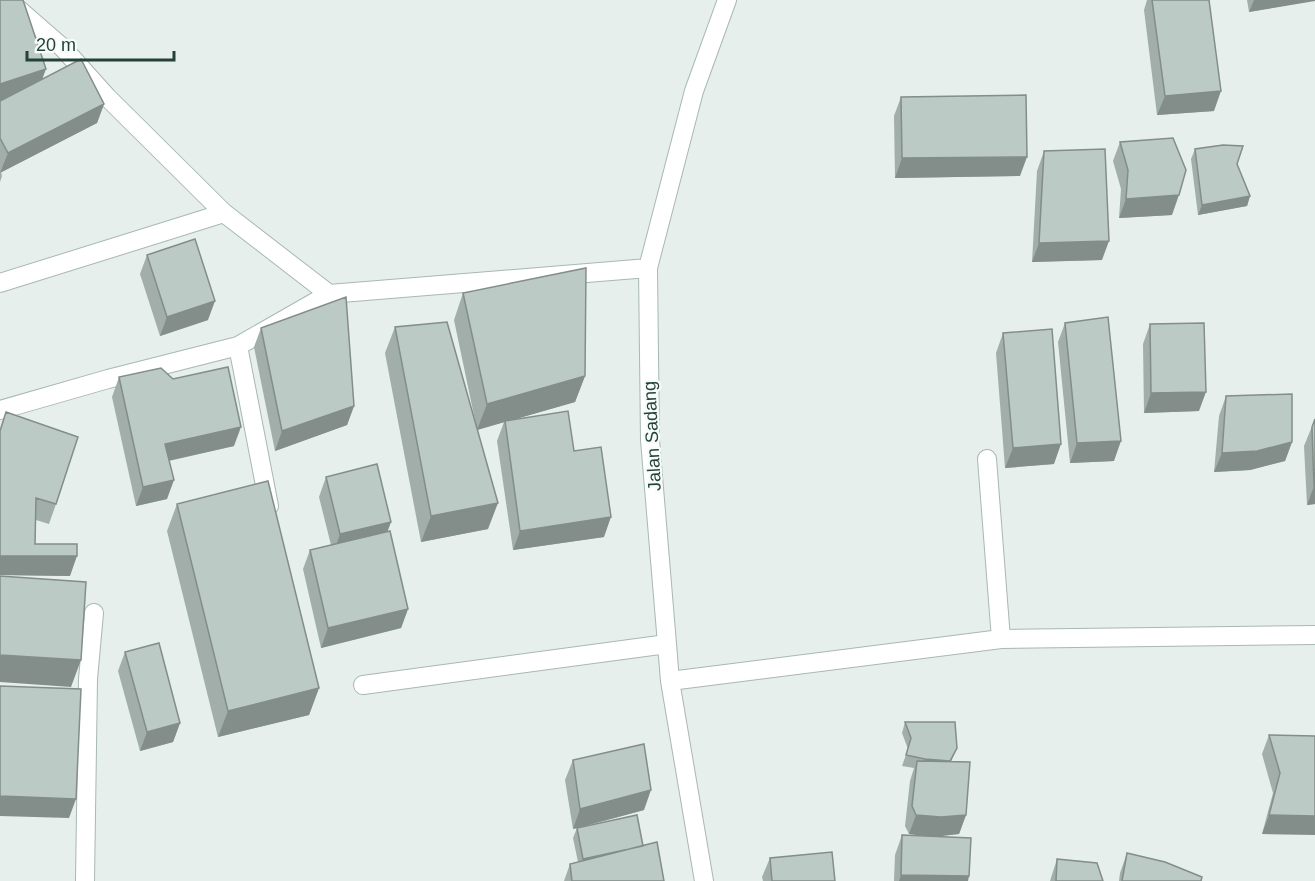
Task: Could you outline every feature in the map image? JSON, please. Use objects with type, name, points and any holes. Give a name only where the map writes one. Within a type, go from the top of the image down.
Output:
[{"type":"street","points":[[1,0],[17,8],[63,48],[107,98],[224,213],[329,294]]},
{"type":"street","name":"Jalan Sadang","points":[[704,881],[670,681],[650,440],[648,268],[694,91],[727,0]]},
{"type":"street","points":[[0,283],[224,213]]},
{"type":"street","points":[[0,410],[108,379],[238,346],[329,294],[648,268]]},
{"type":"street","points":[[238,346],[272,519]]},
{"type":"street","points":[[987,459],[1000,639]]},
{"type":"street","points":[[85,881],[88,679],[94,613]]},
{"type":"street","points":[[670,681],[1000,639],[1315,634]]},
{"type":"street","points":[[363,684],[667,644]]},
{"type":"building","points":[[0,0],[23,0],[46,69],[0,84]]},
{"type":"building","points":[[1152,0],[1209,0],[1221,91],[1165,96]]},
{"type":"building","points":[[81,59],[104,104],[8,153],[0,138],[0,101]]},
{"type":"building","points":[[1026,95],[1027,157],[902,158],[901,97]]},
{"type":"building","points":[[1173,138],[1186,170],[1179,195],[1126,199],[1128,170],[1120,142]]},
{"type":"building","points":[[1223,145],[1243,146],[1237,164],[1250,196],[1202,205],[1195,149]]},
{"type":"building","points":[[1105,149],[1109,241],[1039,243],[1044,151]]},
{"type":"building","points":[[195,239],[215,301],[167,317],[147,255]]},
{"type":"building","points":[[586,268],[585,376],[487,404],[463,293]]},
{"type":"building","points":[[346,297],[354,406],[282,431],[261,328]]},
{"type":"building","points":[[1108,317],[1121,441],[1077,443],[1065,323]]},
{"type":"building","points":[[447,322],[498,503],[431,516],[395,327]]},
{"type":"building","points":[[1204,323],[1206,392],[1151,393],[1150,324]]},
{"type":"building","points":[[1052,329],[1061,444],[1013,448],[1003,333]]},
{"type":"building","points":[[228,367],[241,427],[165,444],[174,480],[143,487],[119,377],[161,368],[173,379]]},
{"type":"building","points":[[1292,394],[1292,442],[1257,451],[1222,453],[1226,396]]},
{"type":"building","points":[[568,411],[574,451],[601,447],[611,517],[520,531],[505,421]]},
{"type":"building","points":[[6,412],[78,437],[56,504],[36,498],[35,544],[77,544],[77,556],[0,556],[0,431]]},
{"type":"building","points":[[1315,419],[1315,486],[1314,486],[1312,427]]},
{"type":"building","points":[[377,464],[391,522],[340,534],[326,477]]},
{"type":"building","points":[[268,481],[319,688],[228,711],[177,504]]},
{"type":"building","points":[[390,531],[408,609],[328,628],[310,550]]},
{"type":"building","points":[[0,576],[86,582],[81,660],[0,655]]},
{"type":"building","points":[[159,643],[180,723],[147,732],[125,652]]},
{"type":"building","points":[[0,686],[81,689],[76,799],[0,796]]},
{"type":"building","points":[[905,722],[955,722],[957,748],[950,761],[906,755],[911,738]]},
{"type":"building","points":[[1269,735],[1315,736],[1315,816],[1269,815],[1280,773]]},
{"type":"building","points":[[644,744],[651,790],[580,809],[573,760]]},
{"type":"building","points":[[917,761],[970,762],[966,815],[941,817],[916,815],[912,806]]},
{"type":"building","points":[[637,815],[643,846],[583,859],[577,828]]},
{"type":"building","points":[[902,835],[971,838],[969,876],[901,875]]},
{"type":"building","points":[[657,842],[664,881],[572,881],[570,864]]},
{"type":"building","points":[[832,852],[835,881],[772,881],[770,858]]},
{"type":"building","points":[[1127,853],[1165,862],[1202,877],[1201,881],[1122,881]]},
{"type":"building","points":[[1057,859],[1097,863],[1103,881],[1056,881]]}]
